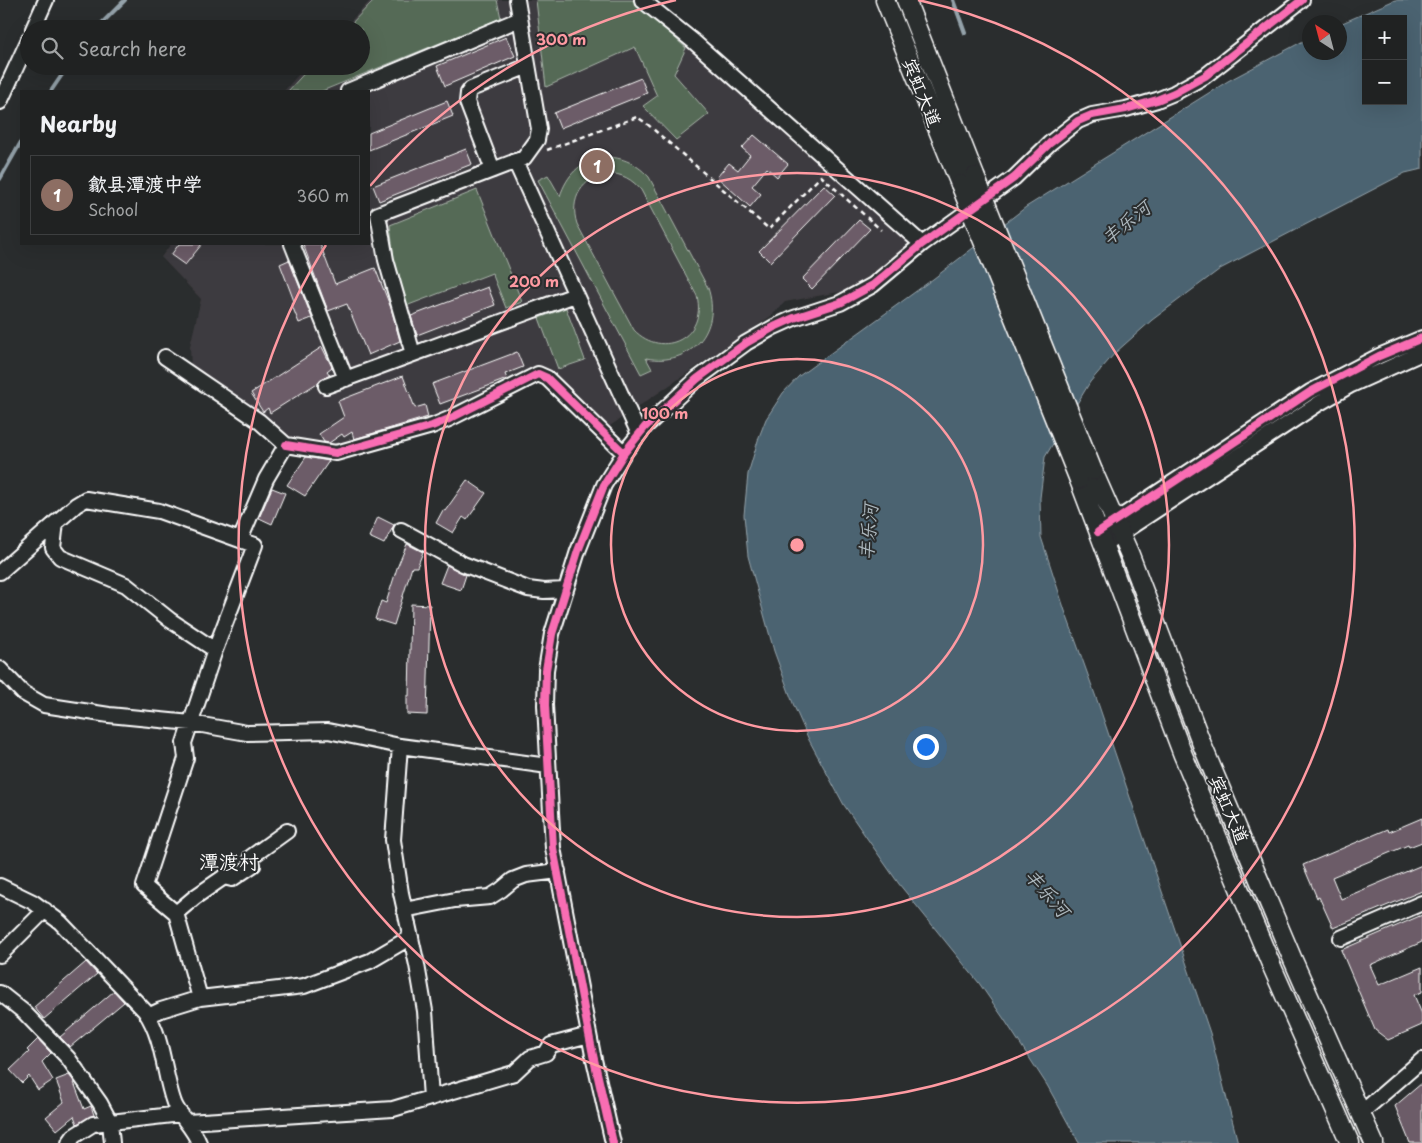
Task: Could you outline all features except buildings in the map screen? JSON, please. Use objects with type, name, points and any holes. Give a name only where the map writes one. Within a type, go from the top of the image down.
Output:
[{"type":"main road","name":"宾虹大道","points":[[885,0],[967,180]]},
{"type":"main road","name":"宾虹大道","points":[[906,0],[967,180]]},
{"type":"main road","points":[[967,180],[1086,476]]},
{"type":"main road","name":"宾虹大道","points":[[1086,476],[1118,527],[1204,746],[1293,960],[1374,1143]]},
{"type":"main road","name":"宾虹大道","points":[[1086,476],[1100,538],[1183,755],[1273,969],[1350,1143]]},
{"type":"street","points":[[37,20],[46,0]]},
{"type":"street","points":[[413,354],[386,260],[378,214],[520,160],[537,140],[539,129],[516,0]]},
{"type":"street","points":[[642,0],[692,41],[922,244]]},
{"type":"street","points":[[613,1143],[589,1036],[553,848],[545,705],[546,670],[552,634],[565,590],[596,502],[604,485],[624,453],[639,434],[676,397],[746,343],[794,318],[825,309],[873,286],[922,244],[1014,178],[1050,142],[1078,121],[1101,112],[1142,105],[1190,85],[1205,76],[1302,0]]},
{"type":"street","points":[[350,90],[520,19]]},
{"type":"street","points":[[0,102],[20,59]]},
{"type":"street","points":[[493,170],[467,102],[468,93],[471,89],[528,66]]},
{"type":"street","points":[[520,160],[575,295],[639,434]]},
{"type":"street","points":[[292,245],[346,379]]},
{"type":"street","points":[[326,386],[575,295]]},
{"type":"street","points":[[1118,527],[1310,392],[1370,360],[1422,338]]},
{"type":"street","points":[[1100,538],[1318,404],[1368,377],[1422,353]]},
{"type":"street","points":[[165,357],[258,422],[286,445],[336,452],[432,426],[538,374],[547,378],[624,453]]},
{"type":"street","points":[[240,540],[266,479],[286,445]]},
{"type":"street","points":[[0,572],[76,505],[86,499],[159,511],[255,545],[215,650],[184,743],[186,758],[144,886],[176,913],[200,998]]},
{"type":"street","points":[[56,522],[53,548],[60,557],[126,585],[170,620],[215,650]]},
{"type":"street","points":[[401,530],[463,564],[528,589],[544,591],[565,590]]},
{"type":"street","points":[[0,669],[23,693],[44,705],[109,715],[191,723],[247,733],[328,731],[400,746],[548,766]]},
{"type":"street","points":[[400,746],[393,840],[404,910],[417,965],[425,1011],[431,1098]]},
{"type":"street","points":[[176,913],[224,877],[232,879],[253,865],[251,857],[287,831]]},
{"type":"street","points":[[404,910],[455,900],[490,896],[513,880],[526,875],[558,871]]},
{"type":"street","points":[[0,886],[45,910],[74,935],[124,987],[148,1016],[160,1041],[174,1105],[195,1132],[199,1143]]},
{"type":"street","points":[[1341,938],[1422,903]]},
{"type":"street","points":[[0,954],[45,910]]},
{"type":"street","points":[[148,1016],[200,998],[304,986],[370,961],[411,938]]},
{"type":"street","points":[[0,993],[24,1012],[68,1058],[100,1103],[110,1122],[112,1143]]},
{"type":"street","points":[[69,1143],[74,1136],[85,1128],[93,1124],[110,1122],[393,1109],[514,1073],[530,1058],[546,1053],[551,1045],[589,1036]]},
{"type":"street","points":[[1361,1113],[1422,1060]]},
{"type":"path","points":[[520,160],[637,117],[769,229],[821,176],[881,230]]},
{"type":"shaded area","points":[[371,0],[635,0],[910,241],[876,276],[850,290],[785,302],[771,316],[604,430],[537,366],[483,400],[445,417],[337,448],[287,441],[191,370],[190,346],[201,299],[161,257],[170,245],[370,245],[370,90],[285,90],[298,75],[370,75],[370,20],[352,20]]},
{"type":"green space","points":[[374,0],[497,0],[501,18],[370,71],[370,20],[355,20]]},
{"type":"green space","points":[[536,0],[633,0],[686,48],[674,74],[709,114],[676,140],[643,106],[657,96],[635,47],[546,87]]},
{"type":"green space","points":[[303,75],[361,75],[324,90],[289,90]]},
{"type":"green space","points":[[600,157],[621,159],[638,167],[649,177],[708,288],[711,318],[699,342],[689,351],[677,357],[662,359],[646,358],[652,369],[641,374],[538,180],[548,175],[560,196],[570,176],[580,166]],"holes":[[[608,173],[630,180],[641,190],[697,296],[698,310],[695,323],[689,333],[680,340],[669,343],[657,343],[645,339],[634,330],[577,224],[575,206],[576,198],[580,191],[591,180]]]},
{"type":"green space","points":[[477,190],[522,302],[506,308],[492,273],[406,306],[397,285],[390,225]]},
{"type":"green space","points":[[566,308],[585,360],[558,369],[539,318]]},
{"type":"water","name":"丰乐河","points":[[1395,0],[1422,0],[1422,169],[1405,173],[1220,269],[1152,320],[1115,353],[1090,382],[1045,457],[1040,498],[1041,537],[1210,1033],[1238,1143],[1079,1143],[1047,1085],[979,983],[899,884],[844,805],[809,740],[794,706],[774,651],[748,556],[744,515],[748,474],[766,419],[783,393],[799,376],[933,279],[1026,207],[1228,81],[1302,42],[1302,60],[1347,60],[1347,21]]},
{"type":"waterway","points":[[105,20],[125,0]]},
{"type":"waterway","points":[[953,0],[965,33]]},
{"type":"waterway","points":[[52,90],[62,75]]},
{"type":"waterway","points":[[0,179],[20,144]]},
{"type":"cycle path","points":[[613,1143],[593,1055],[553,848],[545,705],[546,670],[552,634],[578,551],[604,485],[624,453],[645,427],[697,379],[746,343],[774,327],[794,318],[840,303],[873,285],[922,244],[1014,178],[1050,143],[1078,121],[1092,115],[1126,109],[1157,100],[1174,93],[1205,76],[1302,0]]},
{"type":"cycle path","points":[[1098,532],[1310,392],[1379,356],[1422,338]]},
{"type":"cycle path","points":[[286,445],[336,453],[432,426],[538,374],[547,378],[624,453]]},
{"type":"place","name":"歙县潭渡中学","points":[[597,166]]},
{"type":"district","name":"潭渡村","points":[[229,861]]}]
